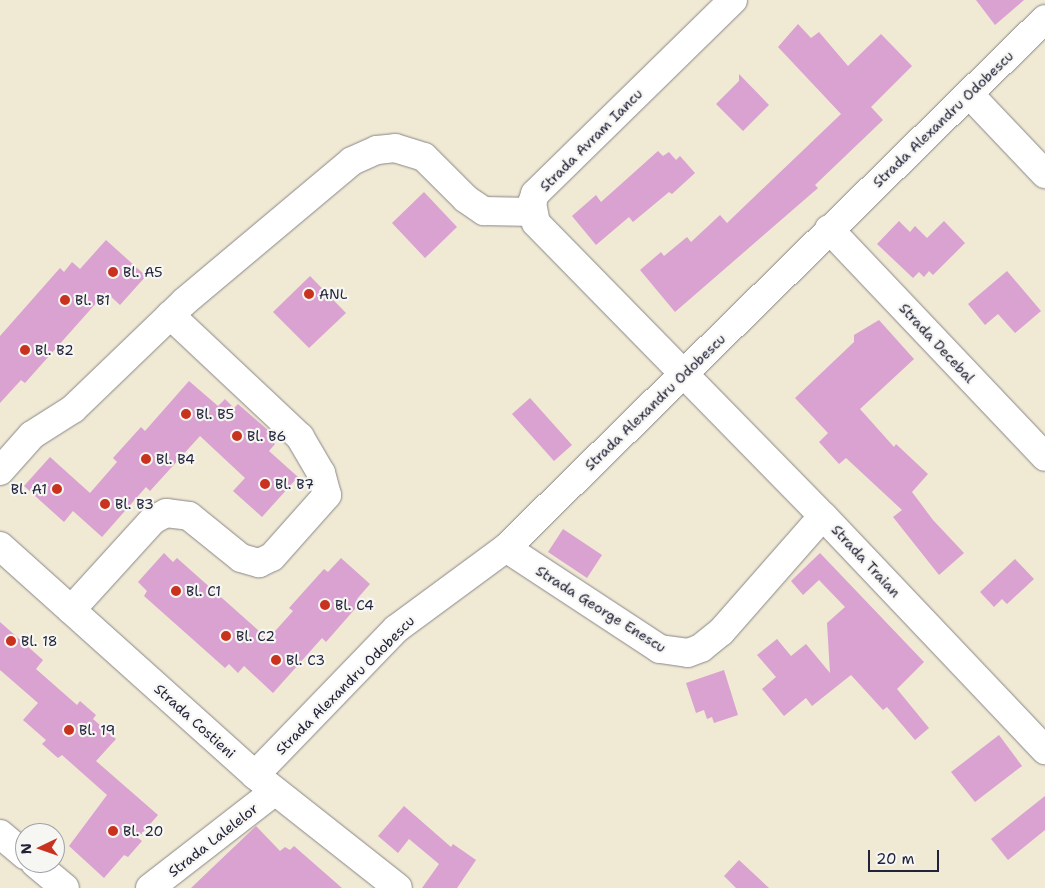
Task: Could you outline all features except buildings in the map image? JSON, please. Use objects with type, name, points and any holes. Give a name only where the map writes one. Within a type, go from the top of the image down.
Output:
[{"type":"street","name":"Strada Avram Iancu","points":[[533,212],[535,194],[547,181],[733,0]]},
{"type":"street","name":"Strada Alexandru Odobescu","points":[[265,783],[396,629],[506,548],[685,374],[829,229],[970,95],[1045,19]]},
{"type":"street","points":[[970,95],[1045,174]]},
{"type":"street","points":[[0,471],[32,435],[77,406],[170,315],[352,161],[376,150],[395,148],[424,157],[466,199],[484,211],[533,212],[536,223],[685,374]]},
{"type":"street","name":"Strada Decebal","points":[[829,229],[1045,457]]},
{"type":"street","points":[[71,610],[153,520],[166,513],[188,516],[241,558],[259,563],[272,557],[327,495],[321,473],[300,438],[170,315]]},
{"type":"street","name":"Strada Traian","points":[[685,374],[1045,750]]},
{"type":"street","name":"Strada George Enescu","points":[[506,548],[660,649],[688,653],[701,648],[721,632],[823,516]]},
{"type":"street","name":"Strada Costieni","points":[[0,546],[265,783],[398,888]]},
{"type":"street","name":"Strada Lalelelor","points":[[150,888],[265,783]]},
{"type":"street","points":[[0,834],[15,847]]},
{"type":"street","points":[[47,873],[65,888]]},
{"type":"place","name":"Bl. A5","points":[[113,272]]},
{"type":"place","name":"ANL","points":[[309,294]]},
{"type":"place","name":"Bl. B1","points":[[65,300]]},
{"type":"place","name":"Bl. B2","points":[[25,350]]},
{"type":"place","name":"Bl. B5","points":[[186,414]]},
{"type":"place","name":"Bl. B6","points":[[237,436]]},
{"type":"place","name":"Bl. B4","points":[[146,459]]},
{"type":"place","name":"Bl. B7","points":[[265,484]]},
{"type":"place","name":"Bl. A1","points":[[57,489]]},
{"type":"place","name":"Bl. B3","points":[[105,504]]},
{"type":"place","name":"Bl. C1","points":[[176,591]]},
{"type":"place","name":"Bl. C4","points":[[325,605]]},
{"type":"place","name":"Bl. C2","points":[[226,636]]},
{"type":"place","name":"Bl. 18","points":[[11,641]]},
{"type":"place","name":"Bl. C3","points":[[276,660]]},
{"type":"place","name":"Bl. 19","points":[[69,730]]},
{"type":"place","name":"Bl. 20","points":[[113,831]]}]
